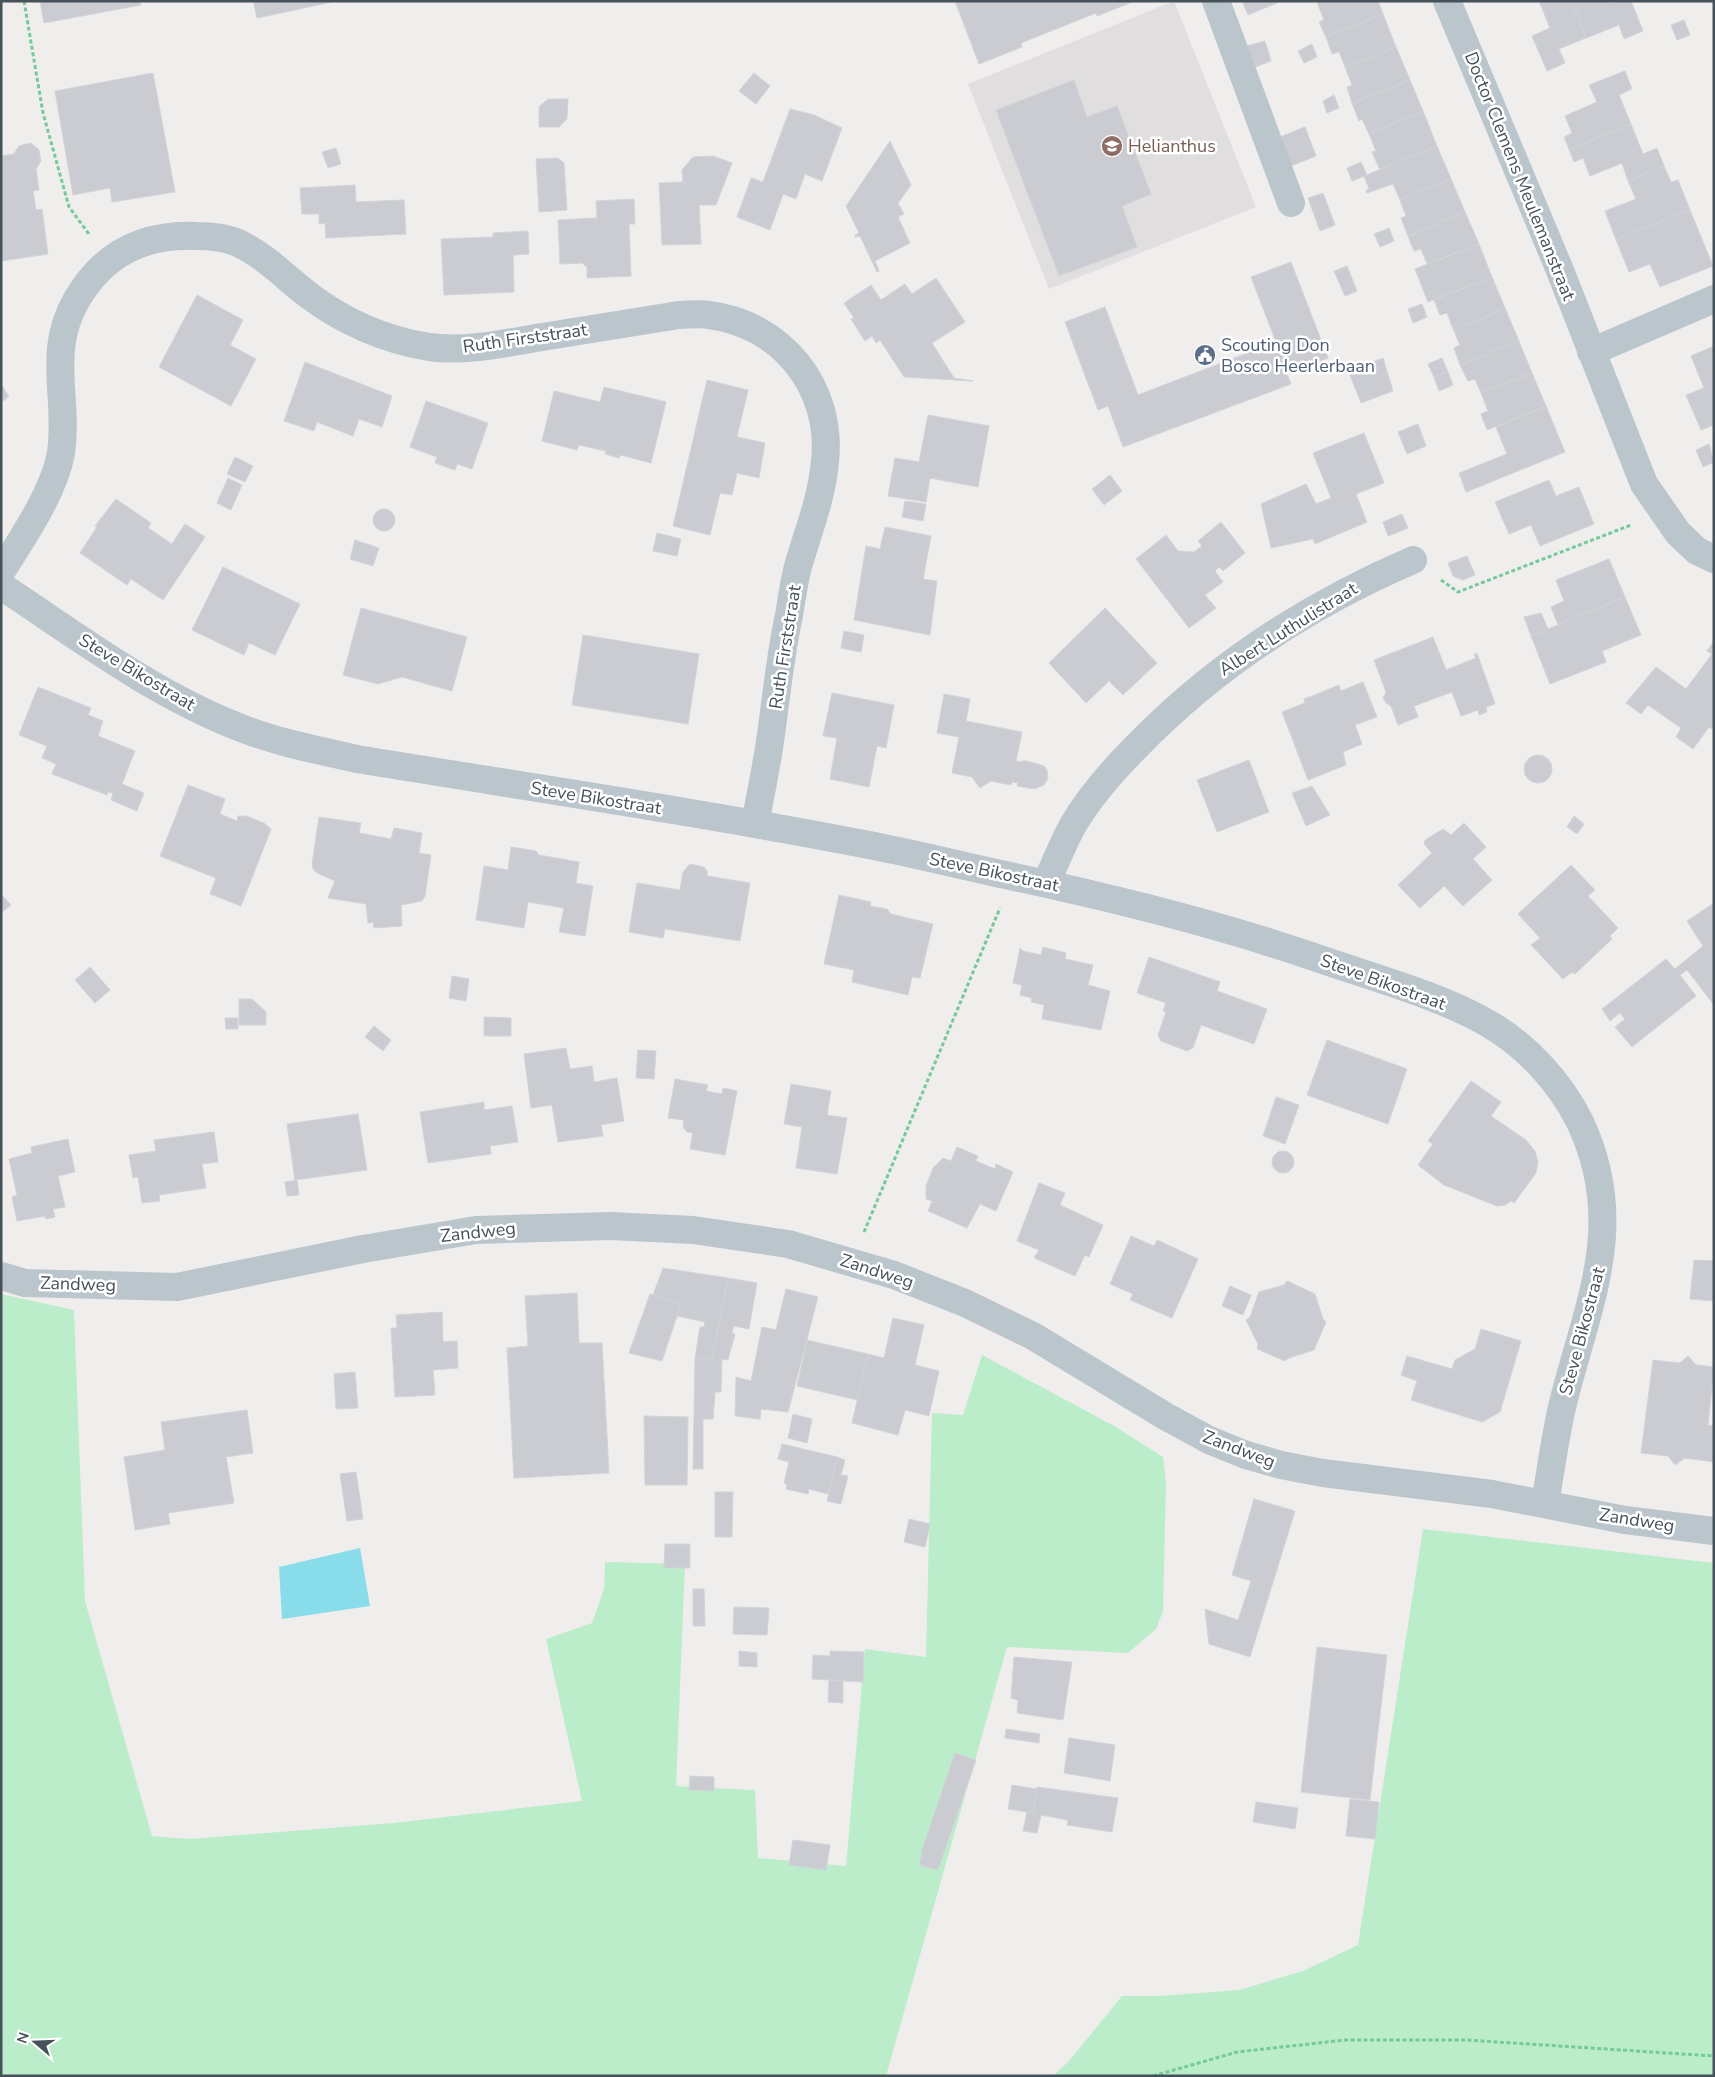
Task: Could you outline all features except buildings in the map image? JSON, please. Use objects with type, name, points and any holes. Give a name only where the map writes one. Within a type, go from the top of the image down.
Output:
[{"type":"street","points":[[1216,1],[1291,203]]},
{"type":"street","name":"Doctor Clemens Meulemanstraat","points":[[1448,1],[1555,258],[1644,484],[1661,512],[1678,534],[1697,551],[1714,559]]},
{"type":"street","name":"Ruth Firststraat","points":[[1,572],[43,502],[60,456],[64,428],[59,350],[65,327],[77,299],[94,276],[109,261],[124,250],[148,239],[166,236],[212,236],[238,243],[270,264],[325,307],[352,323],[386,336],[429,347],[481,347],[679,315],[709,314],[753,329],[784,347],[800,366],[815,390],[824,421],[826,460],[816,512],[798,565],[783,644],[772,729],[755,824]]},
{"type":"street","points":[[1591,352],[1714,299]]},
{"type":"street","name":"Albert Luthulistraat","points":[[1046,883],[1073,824],[1115,769],[1163,720],[1215,675],[1304,614],[1360,582],[1413,560]]},
{"type":"street","name":"Steve Bikostraat","points":[[1,586],[160,690],[238,727],[297,745],[357,760],[755,824],[876,846],[1046,883],[1249,935],[1448,1004],[1489,1024],[1526,1051],[1555,1082],[1580,1122],[1596,1166],[1603,1197],[1603,1233],[1600,1268],[1562,1406],[1545,1503]]},
{"type":"street","name":"Zandweg","points":[[1,1276],[25,1283],[176,1287],[363,1249],[476,1230],[565,1226],[693,1230],[788,1244],[894,1275],[965,1303],[1033,1336],[1165,1416],[1209,1440],[1246,1455],[1281,1465],[1324,1473],[1492,1494],[1625,1520],[1714,1531]]},
{"type":"path","points":[[24,1],[43,113],[69,207],[109,261]]},
{"type":"path","points":[[1413,560],[1458,592],[1661,512]]},
{"type":"path","points":[[852,1262],[1013,877]]},
{"type":"path","points":[[1153,2076],[1237,2052],[1346,2040],[1467,2040],[1672,2051],[1714,2056]]},
{"type":"shaded area","name":"Helianthus","points":[[1174,1],[1256,207],[1049,289],[968,84]]},
{"type":"green space","points":[[1,1294],[74,1310],[85,1601],[152,1836],[189,1839],[393,1823],[582,1801],[546,1639],[592,1623],[604,1589],[605,1562],[685,1564],[676,1786],[755,1790],[758,1858],[846,1866],[865,1649],[926,1657],[932,1413],[963,1415],[982,1355],[1116,1427],[1163,1457],[1166,1483],[1163,1611],[1156,1629],[1128,1653],[1007,1647],[886,2076],[1,2076]]},
{"type":"green space","points":[[1423,1529],[1714,1563],[1714,2076],[1053,2076],[1069,2061],[1122,1996],[1159,1996],[1239,1990],[1303,1971],[1358,1945]]},
{"type":"water","points":[[360,1548],[370,1606],[282,1619],[279,1567]]},
{"type":"place","name":"Helianthus","points":[[1112,146]]},
{"type":"place","name":"Scouting Don Bosco Heerlerbaan","points":[[1205,355]]}]
